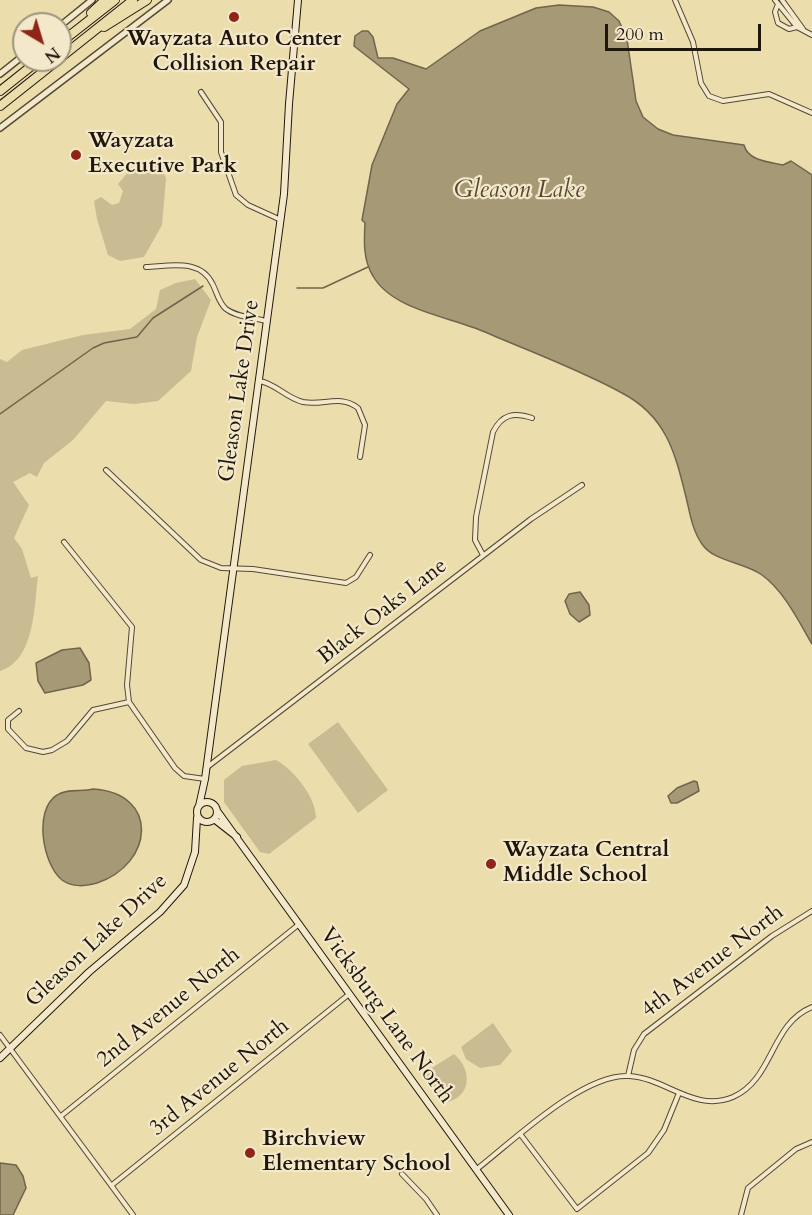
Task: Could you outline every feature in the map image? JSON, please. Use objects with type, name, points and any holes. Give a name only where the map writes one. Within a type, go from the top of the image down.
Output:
[{"type":"highway","points":[[72,32],[105,0]]},
{"type":"highway","points":[[72,34],[115,0]]},
{"type":"highway","points":[[72,49],[133,0]]},
{"type":"highway","points":[[87,37],[147,0]]},
{"type":"highway","points":[[0,91],[24,72]]},
{"type":"highway","points":[[0,106],[43,72]]},
{"type":"main road","name":"Gleason Lake Drive","points":[[199,806],[281,220],[298,0]]},
{"type":"main road","name":"Gleason Lake Drive","points":[[204,782],[209,802]]},
{"type":"main road","points":[[209,802],[215,804],[218,812],[213,818],[200,819],[195,813],[199,806],[209,802]]},
{"type":"main road","name":"Vicksburg Lane North","points":[[218,812],[298,926],[509,1215]]},
{"type":"main road","name":"Vicksburg Lane North","points":[[213,818],[237,837]]},
{"type":"main road","name":"Gleason Lake Drive","points":[[0,1058],[89,972],[160,912],[184,885],[195,852],[195,839],[200,819]]},
{"type":"street","points":[[72,16],[92,0]]},
{"type":"street","points":[[0,128],[168,0]]},
{"type":"street","points":[[675,0],[693,42],[701,83],[709,96],[723,101],[769,94],[812,113]]},
{"type":"street","points":[[778,1],[797,27],[812,36]]},
{"type":"street","points":[[778,1],[775,12],[778,23],[789,29],[797,27]]},
{"type":"street","points":[[778,1],[803,30]]},
{"type":"street","points":[[0,74],[12,64]]},
{"type":"street","points":[[201,92],[221,122],[221,152],[236,195],[248,205],[281,220]]},
{"type":"street","points":[[146,267],[192,266],[198,268],[209,278],[226,309],[267,322]]},
{"type":"street","points":[[260,381],[271,384],[302,402],[344,400],[357,407],[365,425],[360,457]]},
{"type":"street","points":[[483,555],[475,540],[476,517],[493,432],[498,423],[507,416],[522,415],[532,418]]},
{"type":"street","points":[[106,470],[201,560],[214,567],[233,570],[252,569],[346,583],[356,578],[370,555]]},
{"type":"street","name":"Black Oaks Lane","points":[[205,769],[483,555],[566,494],[582,485]]},
{"type":"street","points":[[64,542],[132,627],[127,685],[129,702],[175,768],[184,776],[204,782]]},
{"type":"street","points":[[19,711],[8,720],[8,729],[26,748],[43,752],[52,750],[67,741],[93,710],[129,702]]},
{"type":"street","name":"4th Avenue North","points":[[628,1076],[634,1050],[644,1034],[772,936],[812,911]]},
{"type":"street","name":"2nd Avenue North","points":[[61,1116],[298,926]]},
{"type":"street","name":"3rd Avenue North","points":[[112,1185],[348,995]]},
{"type":"street","points":[[476,1170],[585,1087],[606,1078],[628,1076],[659,1083],[678,1093],[706,1102],[731,1098],[742,1092],[760,1076],[792,1020],[812,1007]]},
{"type":"street","points":[[0,1035],[133,1215]]},
{"type":"street","points":[[520,1135],[577,1209],[648,1153],[664,1130],[678,1093]]},
{"type":"street","points":[[741,1215],[748,1188],[796,1149],[812,1142]]},
{"type":"street","points":[[402,1174],[426,1199],[437,1215]]},
{"type":"shaded area","points":[[143,162],[160,167],[166,178],[162,225],[144,257],[120,261],[108,255],[94,201],[101,197],[112,205],[119,203],[123,191],[118,184],[130,170]]},
{"type":"shaded area","points":[[195,279],[211,300],[197,337],[191,371],[158,401],[134,404],[106,401],[73,440],[44,463],[37,477],[30,473],[13,482],[29,505],[14,538],[22,549],[31,578],[38,576],[31,631],[26,644],[12,665],[0,671],[0,359],[7,362],[22,350],[83,335],[130,329],[156,309],[160,290],[176,283]]},
{"type":"shaded area","points":[[338,722],[388,790],[358,813],[308,744]]},
{"type":"shaded area","points":[[276,760],[290,770],[303,785],[312,801],[316,818],[269,854],[260,852],[224,802],[224,780],[242,766]]},
{"type":"shaded area","points":[[493,1023],[512,1051],[500,1065],[480,1068],[466,1059],[461,1047]]},
{"type":"shaded area","points":[[454,1054],[464,1068],[467,1083],[460,1095],[444,1103],[425,1077],[427,1071]]},
{"type":"water","name":"Gleason Lake","points":[[559,5],[593,7],[609,12],[619,21],[627,39],[636,101],[643,117],[658,129],[673,135],[744,145],[754,158],[783,165],[791,161],[812,175],[812,644],[790,606],[770,582],[755,571],[714,555],[702,544],[694,527],[673,450],[659,424],[637,402],[605,384],[554,361],[472,327],[409,305],[382,288],[367,264],[365,223],[362,220],[372,165],[397,104],[409,89],[354,46],[355,36],[362,31],[368,31],[373,37],[378,58],[393,58],[426,69],[480,31],[536,8]]},
{"type":"water","points":[[580,592],[589,605],[590,615],[579,622],[570,614],[565,601],[569,594]]},
{"type":"water","points":[[80,648],[89,663],[91,680],[83,685],[45,693],[38,681],[36,663],[62,650]]},
{"type":"water","points":[[694,781],[697,782],[699,791],[677,803],[671,803],[668,796],[677,788]]},
{"type":"water","points":[[93,789],[115,793],[130,803],[139,815],[142,830],[138,846],[130,861],[116,874],[97,883],[75,885],[66,883],[55,873],[46,850],[43,837],[45,813],[50,802],[61,793]]},
{"type":"water","points":[[0,1163],[16,1165],[23,1176],[26,1188],[13,1215],[0,1215]]},
{"type":"waterway","points":[[297,288],[323,288],[368,267]]},
{"type":"waterway","points":[[0,414],[93,348],[104,343],[137,337],[153,318],[203,286]]},
{"type":"place","name":"Wayzata Auto Center Collision Repair","points":[[234,17]]},
{"type":"place","name":"Wayzata Executive Park","points":[[76,155]]},
{"type":"place","name":"Wayzata Central Middle School","points":[[491,864]]},
{"type":"place","name":"Birchview Elementary School","points":[[250,1153]]}]
